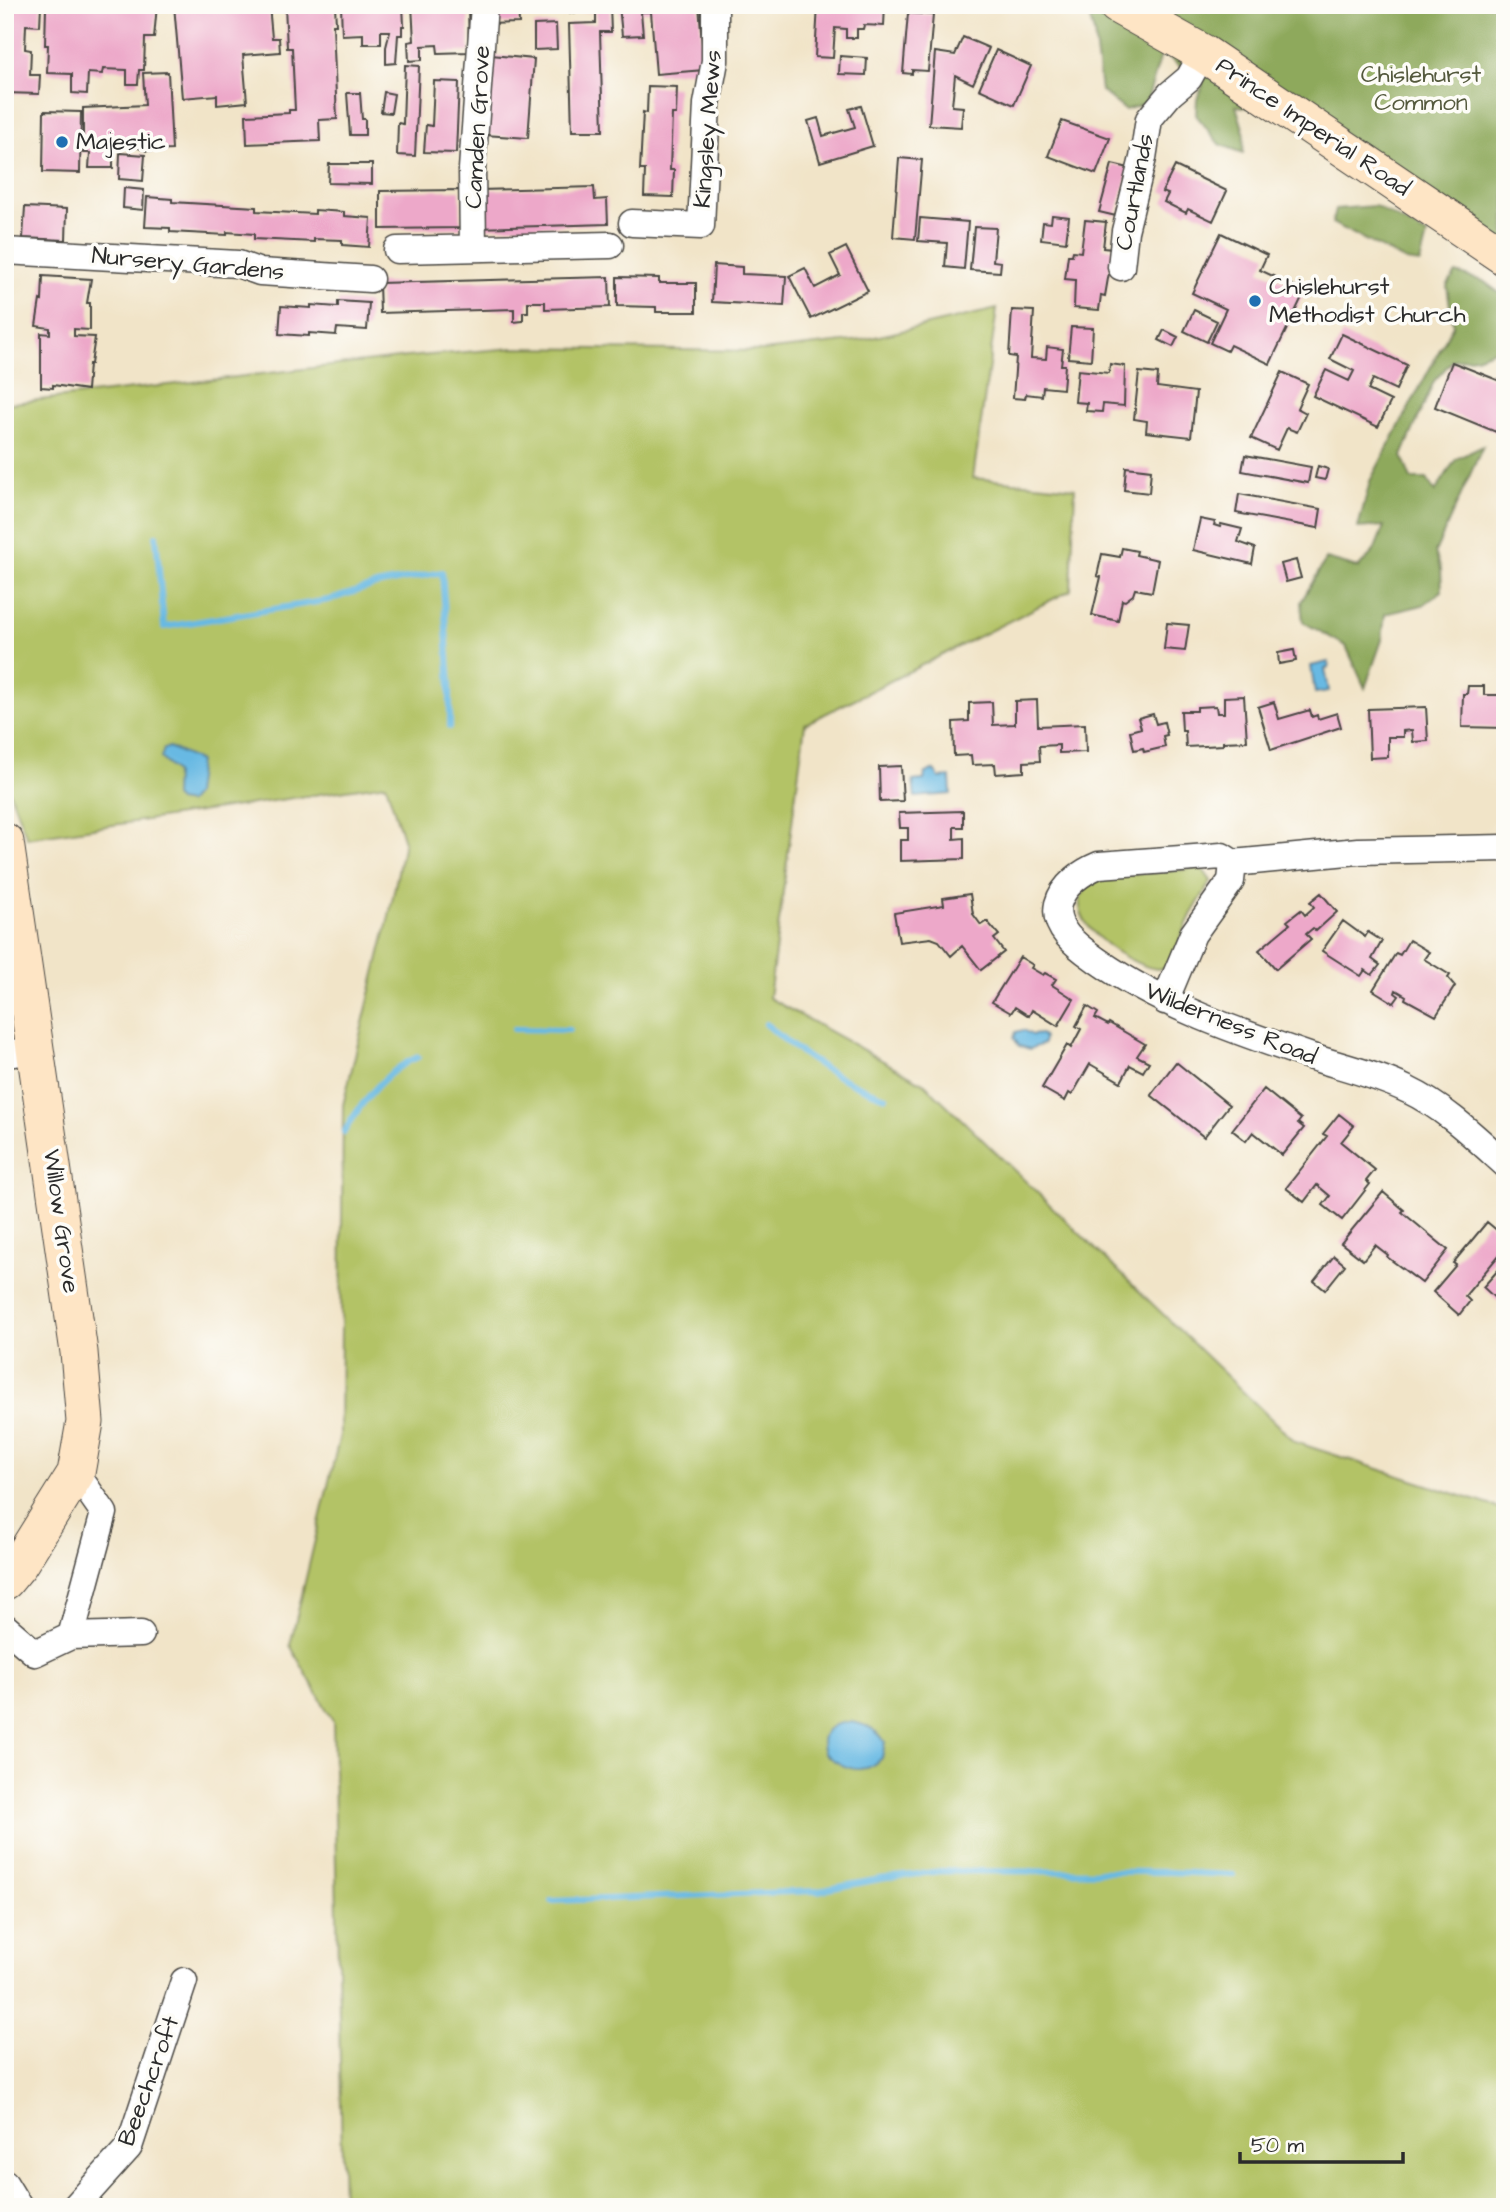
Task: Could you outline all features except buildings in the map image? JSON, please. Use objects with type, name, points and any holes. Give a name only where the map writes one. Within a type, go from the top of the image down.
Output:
[{"type":"street","name":"Camden Grove","points":[[473,248],[472,169],[484,5]]},
{"type":"street","name":"Kingsley Mews","points":[[632,223],[701,226],[706,104],[715,61],[715,5]]},
{"type":"street","name":"Prince Imperial Road","points":[[1117,5],[1203,53],[1505,257]]},
{"type":"street","name":"Courtlands","points":[[1121,267],[1125,231],[1143,158],[1149,119],[1170,94],[1189,78],[1203,53]]},
{"type":"street","points":[[397,250],[610,245]]},
{"type":"street","name":"Nursery Gardens","points":[[5,251],[238,264],[260,272],[370,279]]},
{"type":"street","name":"Willow Grove","points":[[5,842],[21,1052],[79,1352],[85,1422],[76,1473],[19,1564],[5,1581]]},
{"type":"street","name":"Wilderness Road","points":[[1505,848],[1358,851],[1233,863],[1222,856],[1099,865],[1086,871],[1068,886],[1061,896],[1057,912],[1061,928],[1074,943],[1123,979],[1165,1001],[1254,1038],[1407,1089],[1437,1107],[1505,1164]]},
{"type":"street","points":[[1165,1001],[1193,934],[1231,881],[1233,863]]},
{"type":"street","points":[[71,1636],[104,1513],[76,1473]]},
{"type":"street","points":[[5,1627],[34,1653],[71,1636],[142,1634]]},
{"type":"street","name":"Beechcroft","points":[[75,2207],[129,2147],[184,1981]]},
{"type":"street","points":[[5,2184],[19,2207]]},
{"type":"green space","name":"Chislehurst Common","points":[[1086,5],[1505,5],[1505,245],[1304,114],[1236,106],[1244,132],[1243,153],[1219,144],[1196,115],[1197,99],[1203,85],[1162,52],[1146,104],[1125,110],[1101,91],[1094,33]]},
{"type":"green space","points":[[1375,206],[1427,235],[1420,263],[1406,261],[1332,223],[1335,209]]},
{"type":"green space","points":[[1456,273],[1483,281],[1505,297],[1505,346],[1476,357],[1453,360],[1434,381],[1402,456],[1411,479],[1427,479],[1435,492],[1456,459],[1483,446],[1435,552],[1441,569],[1442,591],[1423,605],[1385,614],[1382,640],[1365,688],[1346,646],[1303,622],[1301,602],[1326,559],[1358,568],[1374,551],[1384,526],[1358,528],[1370,481],[1453,325],[1447,286]]},
{"type":"green space","points":[[997,309],[973,478],[1075,488],[1071,590],[805,724],[769,998],[925,1084],[1295,1442],[1505,1510],[1505,2207],[343,2207],[333,1721],[290,1645],[340,1435],[343,1105],[389,916],[404,842],[386,784],[27,838],[5,774],[5,404],[407,357],[514,348],[763,351],[862,340]]},
{"type":"green space","points":[[1199,868],[1211,881],[1191,915],[1167,968],[1154,968],[1137,963],[1118,953],[1087,924],[1080,907],[1083,892],[1099,878]]},
{"type":"water","points":[[1328,662],[1329,667],[1325,669],[1329,691],[1315,693],[1311,666]]},
{"type":"water","points":[[169,747],[199,761],[195,795],[188,803],[178,801],[174,797],[175,772],[161,758],[164,749]]},
{"type":"water","points":[[932,770],[939,778],[950,777],[951,794],[915,797],[913,781],[924,780],[925,774]]},
{"type":"water","points":[[1023,1030],[1032,1035],[1041,1034],[1044,1038],[1043,1044],[1030,1049],[1019,1046],[1014,1038],[1016,1032]]},
{"type":"water","points":[[851,1722],[870,1728],[885,1742],[882,1758],[867,1768],[853,1769],[824,1753],[822,1739],[827,1730],[837,1724]]},
{"type":"waterway","points":[[156,536],[164,627],[329,600],[376,585],[442,572],[450,685],[450,727]]},
{"type":"waterway","points":[[766,1024],[822,1067],[853,1084],[886,1097]]},
{"type":"waterway","points":[[514,1029],[569,1030]]},
{"type":"waterway","points":[[344,1132],[375,1088],[395,1070],[418,1057]]},
{"type":"waterway","points":[[552,1901],[818,1891],[941,1871],[1169,1872],[1233,1875]]},
{"type":"place","name":"Majestic","points":[[62,142]]},
{"type":"place","name":"Chislehurst Methodist Church","points":[[1255,301]]}]
